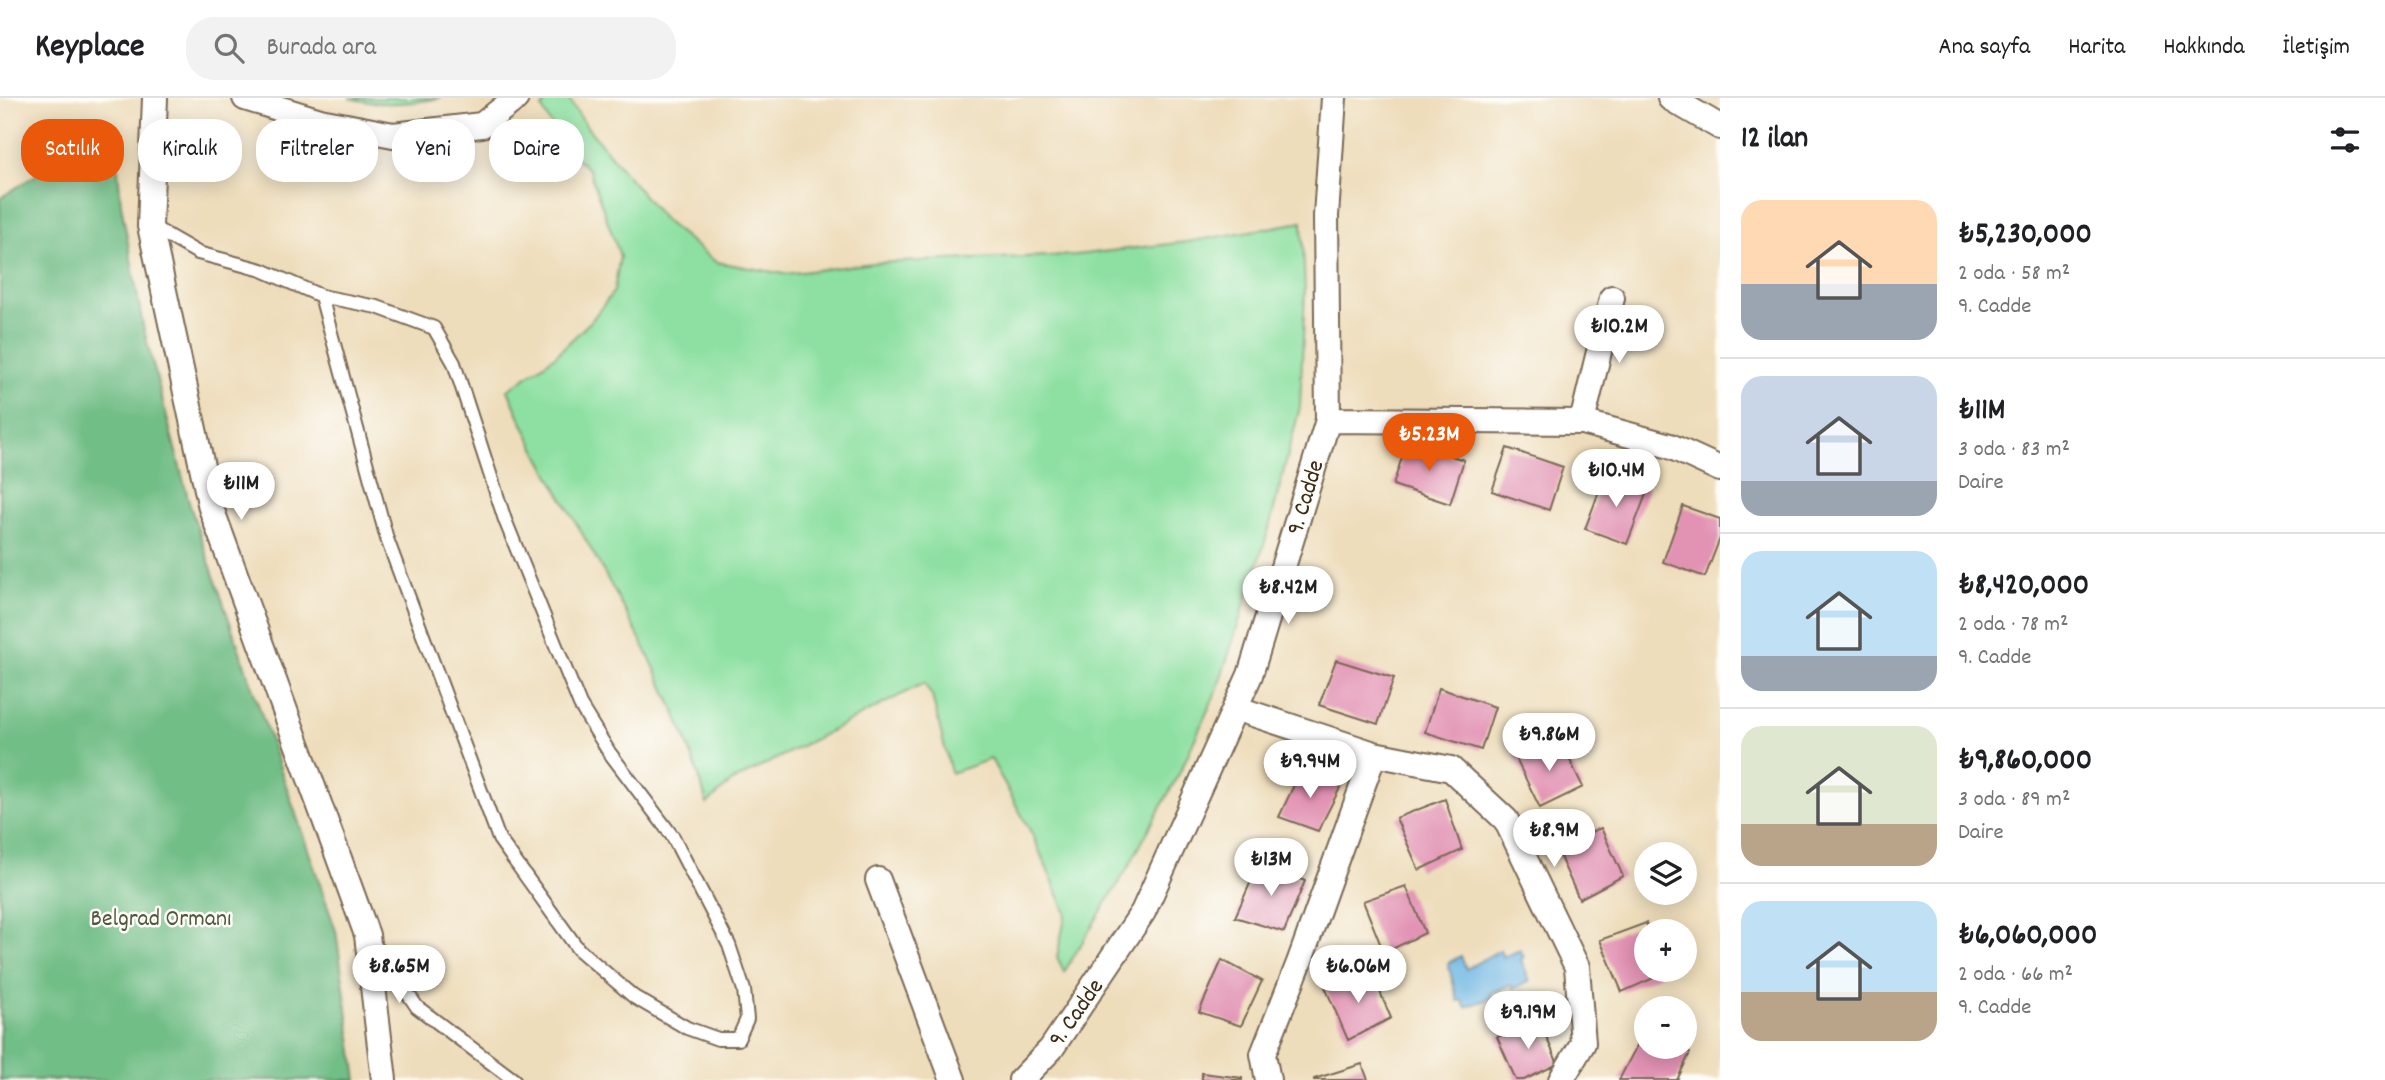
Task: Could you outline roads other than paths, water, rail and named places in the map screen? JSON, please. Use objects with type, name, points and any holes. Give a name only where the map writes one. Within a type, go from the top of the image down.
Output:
[{"type":"street","points":[[155,98],[150,226],[211,508],[368,935],[384,1080]]},
{"type":"street","points":[[245,98],[320,121],[393,135],[482,125],[516,98]]},
{"type":"street","name":"9. Cadde","points":[[1021,1080],[1051,1049],[1143,912],[1250,675],[1328,420],[1326,216],[1334,98]]},
{"type":"street","points":[[1670,98],[1720,127]]},
{"type":"street","points":[[1582,422],[1612,298]]},
{"type":"street","points":[[1328,420],[1582,422],[1670,446],[1720,469]]},
{"type":"street","points":[[1235,708],[1374,754],[1451,769],[1506,820],[1577,967],[1583,1043],[1561,1080]]},
{"type":"street","points":[[1268,1080],[1263,1054],[1299,963],[1374,754]]},
{"type":"street","points":[[878,880],[953,1080]]},
{"type":"lane","points":[[150,226],[198,253],[262,270],[321,296],[377,307],[435,328],[454,363],[505,520],[580,705],[609,752],[673,837],[729,945],[744,990],[747,1019],[738,1038],[718,1039],[687,1028],[634,997],[578,949],[499,839],[387,539],[321,296]]},
{"type":"lane","points":[[368,935],[417,1007],[514,1080]]},
{"type":"water","points":[[1500,950],[1503,957],[1520,950],[1524,957],[1521,960],[1530,981],[1513,989],[1511,985],[1491,993],[1492,998],[1466,1007],[1462,1000],[1458,1001],[1448,963],[1461,956],[1466,969]]},
{"type":"park label","name":"Belgrad Ormanı","points":[[161,917]]}]
